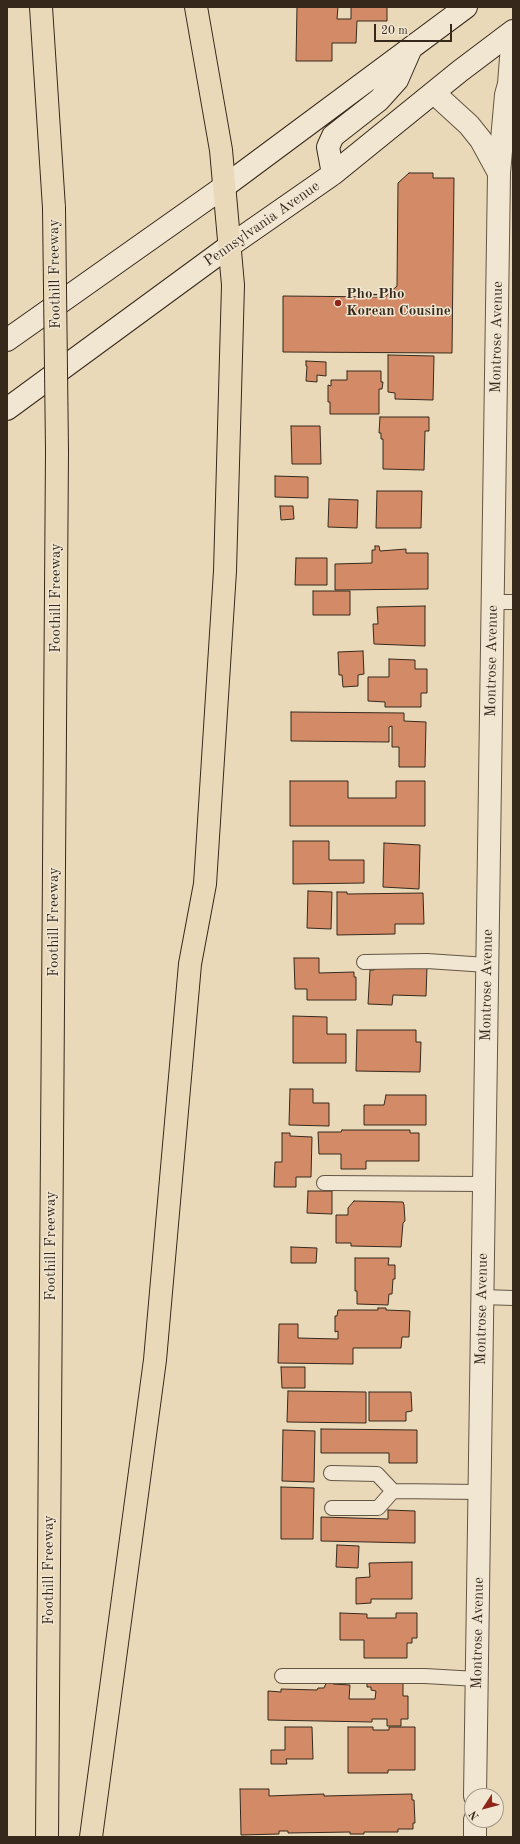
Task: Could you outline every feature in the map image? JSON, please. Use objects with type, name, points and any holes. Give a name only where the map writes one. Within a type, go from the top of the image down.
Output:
[{"type":"highway","name":"Foothill Freeway","points":[[41,7],[54,208],[57,451],[47,1837]]},
{"type":"highway","points":[[91,1837],[155,1360],[190,964],[205,884],[225,572],[233,285],[228,247],[225,186],[196,7]]},
{"type":"street","points":[[7,340],[225,186],[466,7]]},
{"type":"street","name":"Pennsylvania Avenue","points":[[7,409],[228,247],[333,174],[460,71],[513,32]]},
{"type":"street","name":"Montrose Avenue","points":[[475,1788],[487,965],[503,602],[499,174],[513,32]]},
{"type":"street","points":[[333,174],[328,147],[333,136],[379,100],[397,80],[411,47]]},
{"type":"street","name":"Montrose Avenue","points":[[434,93],[469,125],[481,140],[499,174]]},
{"type":"lane","points":[[364,962],[427,961],[487,965]]},
{"type":"lane","points":[[324,1182],[484,1184]]},
{"type":"lane","points":[[482,1297],[513,1298]]},
{"type":"lane","points":[[331,1473],[377,1474],[393,1491],[480,1492]]},
{"type":"lane","points":[[332,1508],[378,1508],[393,1491]]},
{"type":"lane","points":[[282,1676],[425,1676],[477,1679]]},
{"type":"building","points":[[297,7],[338,7],[337,19],[351,19],[351,7],[387,7],[387,21],[357,21],[356,43],[332,43],[332,61],[296,61]]},
{"type":"building","points":[[409,173],[433,173],[433,178],[454,178],[452,353],[283,352],[283,296],[385,297],[397,286],[398,183]]},
{"type":"building","points":[[388,355],[434,356],[433,400],[395,399],[395,393],[388,392]]},
{"type":"building","points":[[306,361],[326,362],[326,376],[317,375],[317,382],[306,381]]},
{"type":"building","points":[[347,371],[381,371],[381,382],[383,382],[382,389],[379,389],[379,414],[330,414],[328,385],[331,386],[331,380],[347,380]]},
{"type":"building","points":[[380,417],[429,417],[429,431],[425,431],[424,470],[383,469],[383,439],[381,439],[381,433],[379,433]]},
{"type":"building","points":[[291,426],[320,426],[321,464],[292,464]]},
{"type":"building","points":[[275,476],[308,477],[308,498],[275,497]]},
{"type":"building","points":[[377,491],[422,491],[421,528],[376,528]]},
{"type":"building","points":[[329,499],[358,500],[357,528],[328,527]]},
{"type":"building","points":[[280,506],[293,506],[294,519],[281,520]]},
{"type":"building","points":[[375,546],[379,546],[380,551],[406,549],[406,553],[428,553],[428,589],[335,590],[335,564],[372,563],[372,550],[375,550]]},
{"type":"building","points":[[296,558],[327,558],[327,585],[295,585]]},
{"type":"building","points":[[313,591],[350,591],[350,615],[313,615]]},
{"type":"building","points":[[425,606],[425,646],[374,644],[373,624],[378,624],[377,607]]},
{"type":"building","points":[[363,651],[364,674],[358,675],[358,686],[343,687],[342,675],[339,675],[338,652]]},
{"type":"building","points":[[389,659],[415,660],[415,669],[427,669],[427,693],[421,693],[421,707],[385,707],[385,702],[368,701],[368,677],[389,677]]},
{"type":"building","points":[[291,712],[404,713],[404,721],[426,722],[425,767],[399,767],[399,747],[392,747],[392,726],[389,727],[389,742],[291,741]]},
{"type":"building","points":[[290,781],[348,781],[348,798],[396,798],[396,781],[425,781],[425,826],[290,826]]},
{"type":"building","points":[[293,841],[329,841],[329,860],[364,860],[364,883],[293,884]]},
{"type":"building","points":[[384,843],[420,845],[419,889],[383,887]]},
{"type":"building","points":[[308,891],[332,892],[331,929],[307,928]]},
{"type":"building","points":[[337,892],[347,892],[347,894],[423,893],[424,924],[395,924],[395,934],[337,935]]},
{"type":"building","points":[[294,958],[319,958],[319,973],[354,972],[354,977],[356,977],[356,1000],[307,1000],[307,989],[295,989]]},
{"type":"building","points":[[375,965],[427,967],[426,996],[393,995],[392,1005],[368,1004],[370,970],[374,970]]},
{"type":"building","points":[[293,1016],[327,1017],[327,1034],[346,1034],[346,1063],[293,1063]]},
{"type":"building","points":[[357,1030],[416,1030],[416,1042],[421,1042],[420,1072],[356,1071]]},
{"type":"building","points":[[290,1089],[313,1089],[313,1103],[329,1103],[329,1126],[289,1125]]},
{"type":"building","points":[[386,1095],[426,1095],[426,1125],[364,1125],[364,1105],[384,1105]]},
{"type":"building","points":[[342,1130],[410,1130],[410,1133],[419,1133],[419,1161],[366,1161],[366,1169],[341,1169],[341,1154],[319,1154],[318,1132],[341,1132]]},
{"type":"building","points":[[282,1133],[290,1133],[290,1136],[312,1137],[311,1177],[296,1177],[296,1187],[274,1187],[275,1162],[282,1162]]},
{"type":"building","points":[[308,1191],[332,1191],[332,1214],[307,1213]]},
{"type":"building","points":[[354,1201],[403,1202],[405,1221],[403,1223],[401,1247],[351,1246],[351,1243],[336,1243],[336,1215],[348,1215],[348,1208]]},
{"type":"building","points":[[291,1247],[317,1248],[316,1263],[291,1263]]},
{"type":"building","points":[[355,1258],[389,1258],[388,1265],[395,1265],[395,1279],[393,1279],[392,1294],[389,1294],[388,1305],[357,1304],[357,1291],[355,1291]]},
{"type":"building","points":[[378,1308],[386,1308],[386,1310],[410,1311],[409,1337],[402,1337],[401,1348],[353,1348],[353,1364],[278,1363],[279,1324],[298,1324],[298,1338],[338,1339],[338,1331],[335,1332],[335,1316],[337,1316],[338,1310],[378,1310]]},
{"type":"building","points":[[281,1367],[305,1367],[305,1388],[282,1388]]},
{"type":"building","points":[[288,1391],[366,1392],[366,1423],[287,1422]]},
{"type":"building","points":[[369,1392],[411,1392],[412,1411],[406,1412],[406,1421],[369,1421]]},
{"type":"building","points":[[321,1429],[417,1430],[417,1463],[389,1463],[389,1453],[321,1453]]},
{"type":"building","points":[[283,1430],[315,1431],[314,1482],[282,1481]]},
{"type":"building","points":[[281,1487],[314,1488],[313,1539],[281,1539]]},
{"type":"building","points":[[388,1510],[415,1511],[415,1543],[321,1541],[321,1517],[388,1519]]},
{"type":"building","points":[[337,1545],[359,1546],[358,1568],[336,1567]]},
{"type":"building","points":[[412,1562],[412,1599],[371,1599],[371,1603],[356,1604],[356,1578],[370,1577],[369,1563]]},
{"type":"building","points":[[340,1613],[367,1614],[367,1618],[396,1618],[396,1613],[417,1613],[417,1638],[412,1638],[412,1643],[407,1643],[407,1658],[364,1658],[364,1640],[340,1640]]},
{"type":"building","points":[[403,1680],[403,1696],[408,1696],[408,1719],[401,1719],[401,1726],[387,1726],[387,1719],[372,1719],[372,1722],[268,1720],[268,1691],[281,1692],[281,1689],[317,1690],[318,1688],[324,1688],[327,1681],[332,1681],[333,1684],[350,1685],[349,1699],[375,1699],[376,1691],[371,1690],[371,1687],[367,1687],[367,1682]]},
{"type":"building","points":[[285,1727],[312,1727],[313,1759],[286,1759],[287,1764],[271,1764],[271,1750],[285,1750]]},
{"type":"building","points":[[348,1727],[373,1727],[373,1730],[389,1730],[389,1727],[415,1727],[415,1770],[388,1770],[388,1773],[348,1773]]},
{"type":"building","points":[[240,1789],[269,1789],[269,1796],[324,1794],[324,1796],[412,1794],[412,1800],[414,1800],[415,1823],[413,1823],[413,1829],[398,1829],[398,1832],[364,1832],[364,1834],[350,1834],[350,1832],[288,1833],[288,1831],[279,1831],[279,1834],[241,1835]]},
{"type":"place","name":"Pho-Pho Korean Cousine","points":[[338,303]]}]
